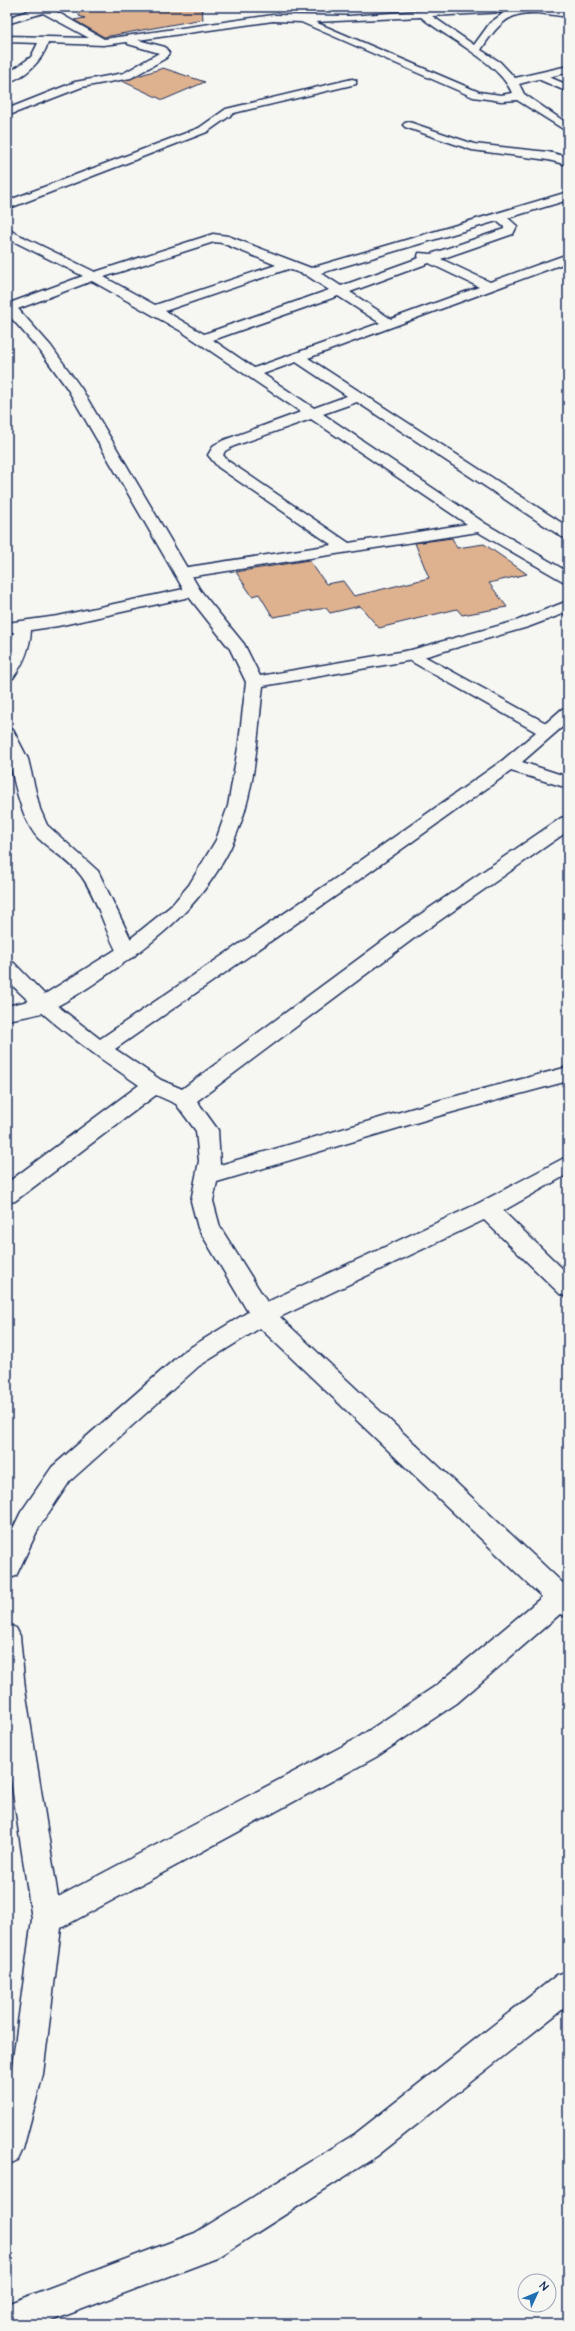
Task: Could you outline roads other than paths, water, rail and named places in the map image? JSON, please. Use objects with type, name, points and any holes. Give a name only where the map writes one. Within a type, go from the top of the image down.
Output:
[{"type":"street","points":[[332,7],[356,18]]},
{"type":"street","points":[[7,21],[46,8],[104,42]]},
{"type":"street","points":[[476,50],[495,22],[504,15],[523,8]]},
{"type":"street","points":[[7,39],[104,42],[273,18],[300,20],[356,18],[479,9],[523,8],[568,14]]},
{"type":"street","points":[[261,10],[273,18]]},
{"type":"street","points":[[423,14],[443,30],[496,64],[513,82],[519,96],[568,128]]},
{"type":"street","points":[[300,20],[477,95],[501,98],[519,96]]},
{"type":"street","points":[[7,79],[31,64],[37,58],[44,40]]},
{"type":"street","points":[[7,113],[83,83],[127,76],[162,56],[164,53],[152,46],[121,40]]},
{"type":"street","points":[[513,82],[568,69]]},
{"type":"street","points":[[539,76],[568,89]]},
{"type":"street","points":[[7,205],[203,130],[230,111],[352,82]]},
{"type":"street","points":[[541,110],[554,106]]},
{"type":"street","points":[[409,125],[472,147],[548,156],[568,161]]},
{"type":"street","points":[[311,272],[401,244],[500,217],[568,196]]},
{"type":"street","points":[[202,339],[509,231],[511,226],[500,217]]},
{"type":"street","points":[[7,232],[94,276],[155,310],[202,339],[311,414],[481,527],[568,579]]},
{"type":"street","points":[[7,1013],[42,1005],[127,952],[178,910],[197,888],[225,840],[238,806],[248,742],[255,682],[238,648],[193,592],[74,388],[46,349],[8,307],[94,276],[213,238],[224,238],[288,265],[311,272],[390,324]]},
{"type":"street","points":[[401,244],[490,287]]},
{"type":"street","points":[[252,373],[568,258]]},
{"type":"street","points":[[155,310],[288,265]]},
{"type":"street","points":[[297,357],[568,534]]},
{"type":"street","points":[[346,548],[223,464],[215,455],[219,448],[229,443],[358,397]]},
{"type":"street","points":[[182,573],[481,527]]},
{"type":"street","points":[[7,674],[16,663],[22,647],[15,628],[193,592]]},
{"type":"street","points":[[255,682],[413,655],[522,624],[568,606]]},
{"type":"street","points":[[413,655],[547,731]]},
{"type":"street","points":[[100,1050],[346,880],[508,764],[568,713]]},
{"type":"street","points":[[7,734],[17,751],[31,810],[39,826],[50,839],[83,864],[91,875],[127,952]]},
{"type":"street","points":[[508,764],[568,783]]},
{"type":"street","points":[[184,1099],[406,934],[568,822]]},
{"type":"street","points":[[7,968],[42,1005],[100,1050],[154,1085],[184,1099],[207,1130],[210,1161],[202,1200],[209,1228],[262,1315],[564,1601],[447,1694],[366,1748],[47,1920]]},
{"type":"street","points":[[207,1177],[441,1108],[568,1074]]},
{"type":"street","points":[[7,1195],[154,1085]]},
{"type":"street","points":[[7,1568],[30,1520],[60,1474],[191,1359],[262,1315],[487,1209],[568,1164]]},
{"type":"street","points":[[487,1209],[568,1288]]},
{"type":"street","points":[[7,1636],[11,1689],[47,1920],[27,2074],[7,2150]]},
{"type":"street","points":[[7,2321],[205,2246],[366,2145],[568,1986]]}]
